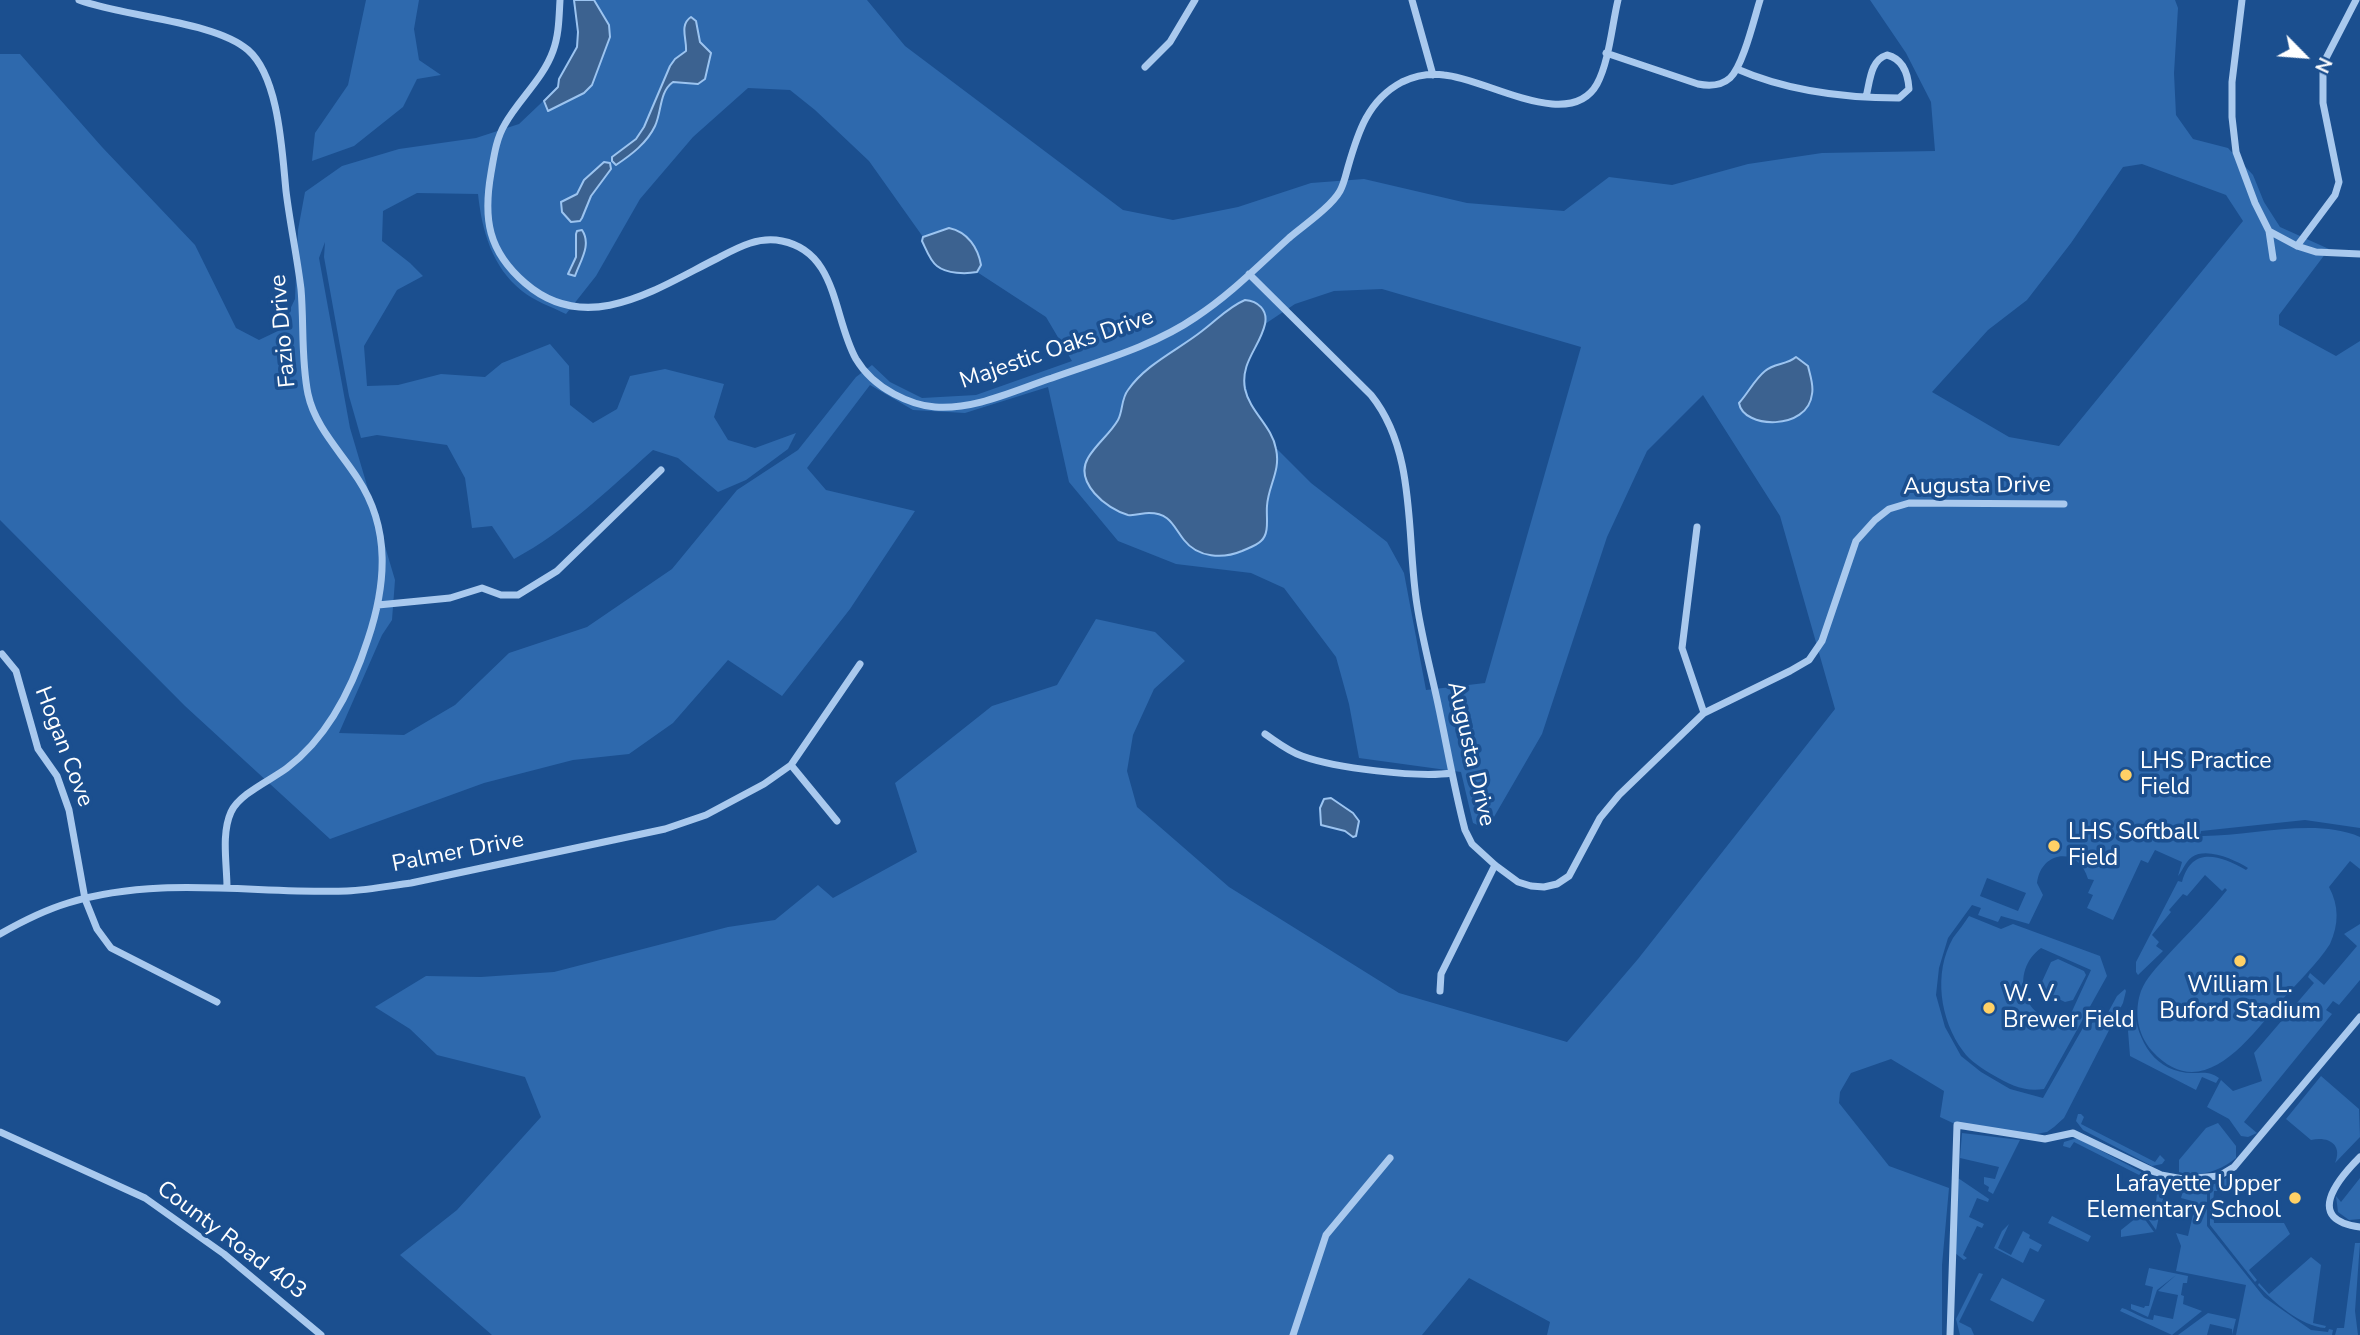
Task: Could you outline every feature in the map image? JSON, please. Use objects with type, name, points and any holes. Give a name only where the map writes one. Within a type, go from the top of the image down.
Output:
[{"type":"street","name":"Fazio Drive","points":[[79,0],[103,9],[224,36],[247,49],[260,64],[271,84],[301,288],[308,394],[321,425],[359,480],[369,500],[383,555],[382,587],[378,606],[359,664],[327,726],[289,767],[233,807],[226,829],[227,888]]},
{"type":"street","name":"Majestic Oaks Drive","points":[[560,0],[554,49],[547,64],[505,123],[498,139],[486,202],[495,248],[507,266],[536,293],[572,305],[598,308],[619,305],[646,295],[753,241],[783,241],[812,254],[822,267],[857,360],[869,376],[884,388],[912,403],[948,407],[992,398],[1155,340],[1196,318],[1339,194],[1364,119],[1381,96],[1401,83],[1417,76],[1446,75],[1548,104],[1566,106],[1580,100],[1594,89],[1600,79],[1618,0]]},
{"type":"street","points":[[1145,67],[1170,42],[1195,0]]},
{"type":"street","points":[[1412,0],[1433,75]]},
{"type":"street","points":[[1606,52],[1685,80],[1707,85],[1723,82],[1737,69],[1760,0]]},
{"type":"street","points":[[2242,0],[2232,82],[2236,152],[2255,203],[2269,231],[2273,258]]},
{"type":"street","points":[[2297,246],[2335,195],[2339,182],[2323,103],[2323,64],[2356,0]]},
{"type":"street","points":[[1737,69],[1776,85],[1867,97],[1899,98],[1909,89],[1908,77],[1899,61],[1887,55],[1878,60],[1874,65],[1867,97]]},
{"type":"street","points":[[2269,231],[2297,246],[2316,252],[2360,254]]},
{"type":"street","name":"Augusta Drive","points":[[1249,274],[1371,395],[1392,426],[1400,448],[1417,607],[1465,830],[1472,844],[1495,865],[1518,882],[1531,886],[1557,884],[1569,876],[1600,818],[1704,713],[1809,660],[1822,641],[1856,541],[1868,526],[1889,509],[1909,503],[2064,504]]},
{"type":"street","points":[[378,606],[450,598],[482,588],[501,595],[518,595],[557,571],[661,470]]},
{"type":"street","points":[[1698,527],[1682,648],[1704,713]]},
{"type":"street","name":"Hogan Cove","points":[[2,654],[16,671],[24,708],[38,749],[57,776],[69,810],[85,899],[97,929],[111,948],[217,1002]]},
{"type":"street","name":"Palmer Drive","points":[[0,934],[41,914],[85,899],[146,890],[371,889],[411,883],[665,829],[706,815],[764,784],[791,765],[859,664]]},
{"type":"street","points":[[1265,734],[1288,750],[1317,761],[1433,776],[1452,773]]},
{"type":"street","points":[[791,765],[838,821]]},
{"type":"street","points":[[1440,990],[1441,974],[1495,865]]},
{"type":"street","points":[[1950,1335],[1957,1125],[2045,1139],[2073,1133],[2161,1175],[2183,1179],[2219,1175],[2234,1167],[2360,1017]]},
{"type":"street","name":"County Road 403","points":[[0,1132],[145,1198],[224,1254],[321,1335]]},
{"type":"street","points":[[2360,1157],[2334,1187],[2329,1203],[2330,1210],[2341,1224],[2360,1227]]},
{"type":"street","points":[[1293,1335],[1326,1235],[1390,1158]]},
{"type":"shaded area","points":[[366,0],[419,0],[414,29],[419,60],[441,75],[417,79],[403,107],[354,146],[312,161],[315,133],[348,85]]},
{"type":"shaded area","points":[[573,0],[867,0],[905,46],[1123,210],[1173,220],[1238,207],[1311,183],[1364,179],[1467,203],[1564,211],[1609,177],[1672,185],[1748,164],[1822,153],[1935,151],[1931,102],[1906,53],[1870,0],[2175,0],[2178,8],[2174,73],[2176,115],[2193,139],[2228,148],[2253,175],[2264,202],[2280,227],[2329,249],[2279,315],[2279,325],[2336,356],[2360,341],[2360,828],[2305,820],[2201,831],[2200,836],[2302,828],[2342,831],[2360,837],[2360,869],[2350,861],[2329,887],[2337,915],[2330,944],[2240,1047],[2207,1069],[2189,1072],[2171,1066],[2147,1044],[2138,1022],[2139,999],[2143,986],[2152,973],[2227,890],[2225,888],[2222,891],[2205,875],[2187,896],[2183,894],[2152,935],[2159,942],[2156,946],[2163,951],[2138,975],[2136,962],[2178,881],[2182,882],[2192,863],[2208,857],[2226,860],[2246,870],[2248,868],[2229,858],[2205,853],[2192,857],[2178,876],[2182,862],[2155,850],[2148,863],[2141,860],[2113,920],[2087,908],[2093,895],[2088,893],[2094,880],[2088,879],[2077,861],[2061,856],[2045,864],[2040,872],[2037,883],[2043,895],[2029,924],[2001,916],[1998,922],[1978,915],[1981,908],[1972,905],[1948,938],[1939,968],[1936,995],[1945,1027],[1961,1056],[2010,1089],[2043,1098],[2084,1026],[2089,1028],[2097,1015],[2105,1018],[2117,996],[2125,989],[2126,991],[2123,1003],[2064,1118],[2047,1132],[2025,1136],[1957,1125],[1940,1117],[1944,1091],[1891,1059],[1851,1073],[1840,1092],[1839,1103],[1889,1166],[1949,1188],[1942,1265],[1942,1335],[1547,1335],[1550,1322],[1469,1278],[1422,1335],[492,1335],[400,1255],[457,1210],[541,1117],[525,1077],[437,1055],[410,1029],[375,1007],[426,976],[481,977],[554,972],[728,927],[775,920],[818,885],[833,898],[917,852],[895,783],[992,706],[1057,685],[1096,619],[1155,632],[1185,661],[1154,689],[1133,735],[1127,771],[1137,807],[1229,887],[1399,993],[1567,1042],[1638,959],[1835,709],[1780,516],[1703,395],[1647,451],[1607,537],[1542,734],[1487,829],[1473,823],[1461,772],[1359,758],[1349,704],[1336,657],[1284,588],[1251,573],[1176,564],[1118,541],[1069,482],[1048,387],[965,413],[913,410],[870,385],[807,468],[826,490],[915,511],[850,609],[782,696],[728,660],[673,723],[629,754],[573,760],[484,783],[330,839],[185,706],[0,520],[0,54],[20,54],[102,147],[195,245],[236,328],[259,340],[280,330],[295,299],[298,230],[305,192],[342,166],[399,149],[476,138],[519,124],[558,87],[575,51],[578,23]],"holes":[[[748,88],[790,90],[869,161],[923,237],[922,241],[937,266],[966,274],[977,272],[1046,317],[1072,361],[976,395],[922,398],[890,382],[872,365],[856,377],[798,450],[737,490],[672,569],[587,627],[509,653],[455,705],[404,735],[339,733],[382,635],[392,620],[395,580],[350,428],[319,258],[325,242],[324,257],[349,396],[361,438],[377,435],[447,445],[465,478],[472,528],[492,526],[514,559],[569,522],[653,450],[678,458],[718,492],[746,480],[788,449],[796,433],[755,448],[728,440],[714,417],[724,384],[665,369],[630,376],[617,409],[593,423],[570,405],[569,366],[550,344],[502,363],[485,377],[441,374],[398,385],[367,386],[364,346],[397,290],[423,276],[382,241],[383,211],[417,193],[478,194],[486,235],[503,271],[527,295],[566,314],[596,276],[640,199],[693,137]],[[2142,164],[2226,195],[2243,221],[2059,446],[2009,437],[1932,392],[1988,330],[2027,300],[2071,243],[2123,167]],[[1382,289],[1581,347],[1485,683],[1426,690],[1404,573],[1387,542],[1311,483],[1276,448],[1265,424],[1250,406],[1244,377],[1249,358],[1265,324],[1295,304],[1334,291]],[[1987,878],[2026,893],[2018,911],[1980,896]]]},
{"type":"shaded area","points":[[574,0],[594,0],[609,25],[610,37],[592,85],[584,93],[548,111],[544,101],[558,87],[559,79],[577,47]]},
{"type":"shaded area","points":[[691,17],[696,21],[700,42],[711,53],[705,79],[698,84],[673,82],[668,86],[652,132],[638,148],[616,165],[612,157],[636,139],[644,127],[670,66],[686,51],[684,28]]},
{"type":"shaded area","points":[[604,162],[610,163],[611,169],[591,196],[580,221],[571,222],[562,212],[561,202],[577,194],[584,180]]},
{"type":"shaded area","points":[[949,228],[962,233],[975,247],[981,265],[977,272],[946,271],[930,258],[922,241],[923,237]]},
{"type":"shaded area","points":[[582,230],[586,241],[575,276],[568,274],[576,257],[576,234]]},
{"type":"shaded area","points":[[1245,300],[1261,307],[1266,319],[1244,379],[1251,405],[1266,426],[1276,449],[1277,464],[1268,499],[1267,529],[1259,543],[1235,554],[1203,554],[1190,546],[1162,515],[1128,515],[1110,507],[1089,485],[1085,467],[1091,453],[1118,420],[1126,394],[1135,381],[1153,365]]},
{"type":"shaded area","points":[[1796,357],[1808,366],[1811,376],[1812,391],[1808,406],[1799,415],[1776,422],[1752,418],[1743,412],[1739,403],[1761,374]]},
{"type":"shaded area","points":[[1331,798],[1353,813],[1359,821],[1356,836],[1321,825],[1320,808],[1324,799]]},
{"type":"shaded area","name":"W. V. Brewer Field","points":[[1969,916],[2001,929],[2013,924],[2100,956],[2107,976],[2044,1089],[2017,1087],[1999,1079],[1969,1058],[1955,1039],[1944,1011],[1941,981],[1943,966],[1953,938]],"holes":[[[2041,948],[2091,970],[2068,1020],[2053,1020],[2041,1015],[2032,1007],[2026,996],[2023,984],[2025,971]]]},
{"type":"shaded area","points":[[2360,924],[2360,980],[2339,1005],[2333,1001],[2326,1010],[2332,1014],[2244,1122],[2257,1133],[2248,1137],[2241,1136],[2229,1119],[2207,1107],[2221,1080],[2233,1091],[2262,1081],[2254,1053],[2314,983],[2308,977],[2310,973],[2324,985],[2357,946],[2344,934]]},
{"type":"shaded area","points":[[2058,959],[2084,971],[2086,975],[2073,1000],[2065,1002],[2042,991],[2040,986],[2051,962]]},
{"type":"shaded area","points":[[2134,1007],[2139,1032],[2150,1053],[2158,1061],[2180,1072],[2212,1074],[2219,1078],[2216,1083],[2202,1077],[2196,1090],[2130,1056],[2128,1031]]},
{"type":"shaded area","points":[[2321,1076],[2359,1109],[2360,1137],[2335,1163],[2337,1151],[2332,1143],[2323,1139],[2311,1140],[2286,1119]]},
{"type":"shaded area","points":[[2078,1114],[2084,1117],[2081,1124],[2155,1162],[2160,1155],[2165,1160],[2162,1164],[2152,1166],[2083,1130],[2076,1121]]},
{"type":"shaded area","points":[[2218,1123],[2236,1146],[2236,1158],[2209,1172],[2179,1172],[2179,1160],[2206,1128]]},
{"type":"shaded area","points":[[1962,1133],[2020,1140],[1993,1194],[1984,1184],[1984,1177],[1995,1179],[1999,1167],[1960,1158]]},
{"type":"shaded area","points":[[2077,1138],[2147,1175],[2150,1180],[2143,1187],[2140,1184],[2143,1177],[2074,1142],[2070,1148],[2063,1146],[2064,1142]]},
{"type":"shaded area","points":[[1958,1178],[1989,1199],[1988,1202],[1977,1198],[1969,1217],[1984,1224],[1982,1228],[1977,1226],[1963,1255],[1967,1258],[1964,1260],[1955,1253]]},
{"type":"shaded area","points":[[2227,1178],[2234,1179],[2250,1190],[2256,1183],[2266,1191],[2214,1191],[2213,1205],[2210,1205],[2210,1186]]},
{"type":"shaded area","points":[[2360,1178],[2360,1219],[2349,1220],[2338,1212],[2336,1196],[2341,1202]]},
{"type":"shaded area","points":[[2207,1186],[2207,1226],[2264,1297],[2311,1330],[2328,1332],[2329,1329],[2333,1330],[2332,1335],[2236,1335],[2246,1285],[2176,1271],[2181,1246],[2176,1233],[2188,1236],[2196,1202],[2181,1198],[2184,1187]]},
{"type":"shaded area","points":[[2157,1193],[2164,1195],[2156,1230],[2144,1213],[2156,1203]]},
{"type":"shaded area","points":[[2210,1209],[2213,1209],[2214,1223],[2284,1223],[2290,1234],[2249,1270],[2257,1280],[2255,1282],[2210,1225]]},
{"type":"shaded area","points":[[2141,1214],[2154,1232],[2121,1237],[2121,1230]]},
{"type":"shaded area","points":[[2052,1216],[2091,1236],[2088,1242],[2048,1223]]},
{"type":"shaded area","points":[[2009,1224],[1998,1248],[2011,1255],[2023,1231],[2042,1245],[2038,1252],[2030,1248],[2023,1263],[1994,1248],[2002,1231]]},
{"type":"shaded area","points":[[2355,1243],[2360,1243],[2355,1311],[2358,1335],[2335,1335],[2337,1328],[2344,1328]]},
{"type":"shaded area","points":[[2311,1257],[2321,1265],[2313,1323],[2326,1326],[2325,1328],[2297,1318],[2258,1285],[2259,1283],[2269,1294]]},
{"type":"shaded area","points":[[2149,1268],[2188,1276],[2187,1283],[2183,1283],[2183,1304],[2202,1311],[2172,1335],[2120,1311],[2122,1308],[2153,1320],[2154,1315],[2173,1319],[2178,1295],[2158,1291],[2176,1275],[2157,1290],[2148,1317],[2131,1309],[2131,1304],[2144,1308],[2149,1306],[2153,1287],[2145,1285]]},
{"type":"shaded area","points":[[1979,1273],[1983,1274],[1959,1322],[1971,1328],[1974,1335],[1960,1335],[1956,1319]]},
{"type":"shaded area","points":[[2002,1278],[2045,1300],[2033,1322],[1990,1300]]},
{"type":"shaded area","points":[[2208,1313],[2236,1319],[2232,1335],[2232,1329],[2210,1324],[2207,1335],[2178,1335]]},
{"type":"place","name":"LHS Practice Field","points":[[2126,775]]},
{"type":"place","name":"LHS Softball Field","points":[[2054,846]]},
{"type":"place","name":"William L. Buford Stadium","points":[[2240,961]]},
{"type":"place","name":"W. V. Brewer Field","points":[[1989,1008]]},
{"type":"place","name":"Lafayette Upper Elementary School","points":[[2295,1198]]}]
